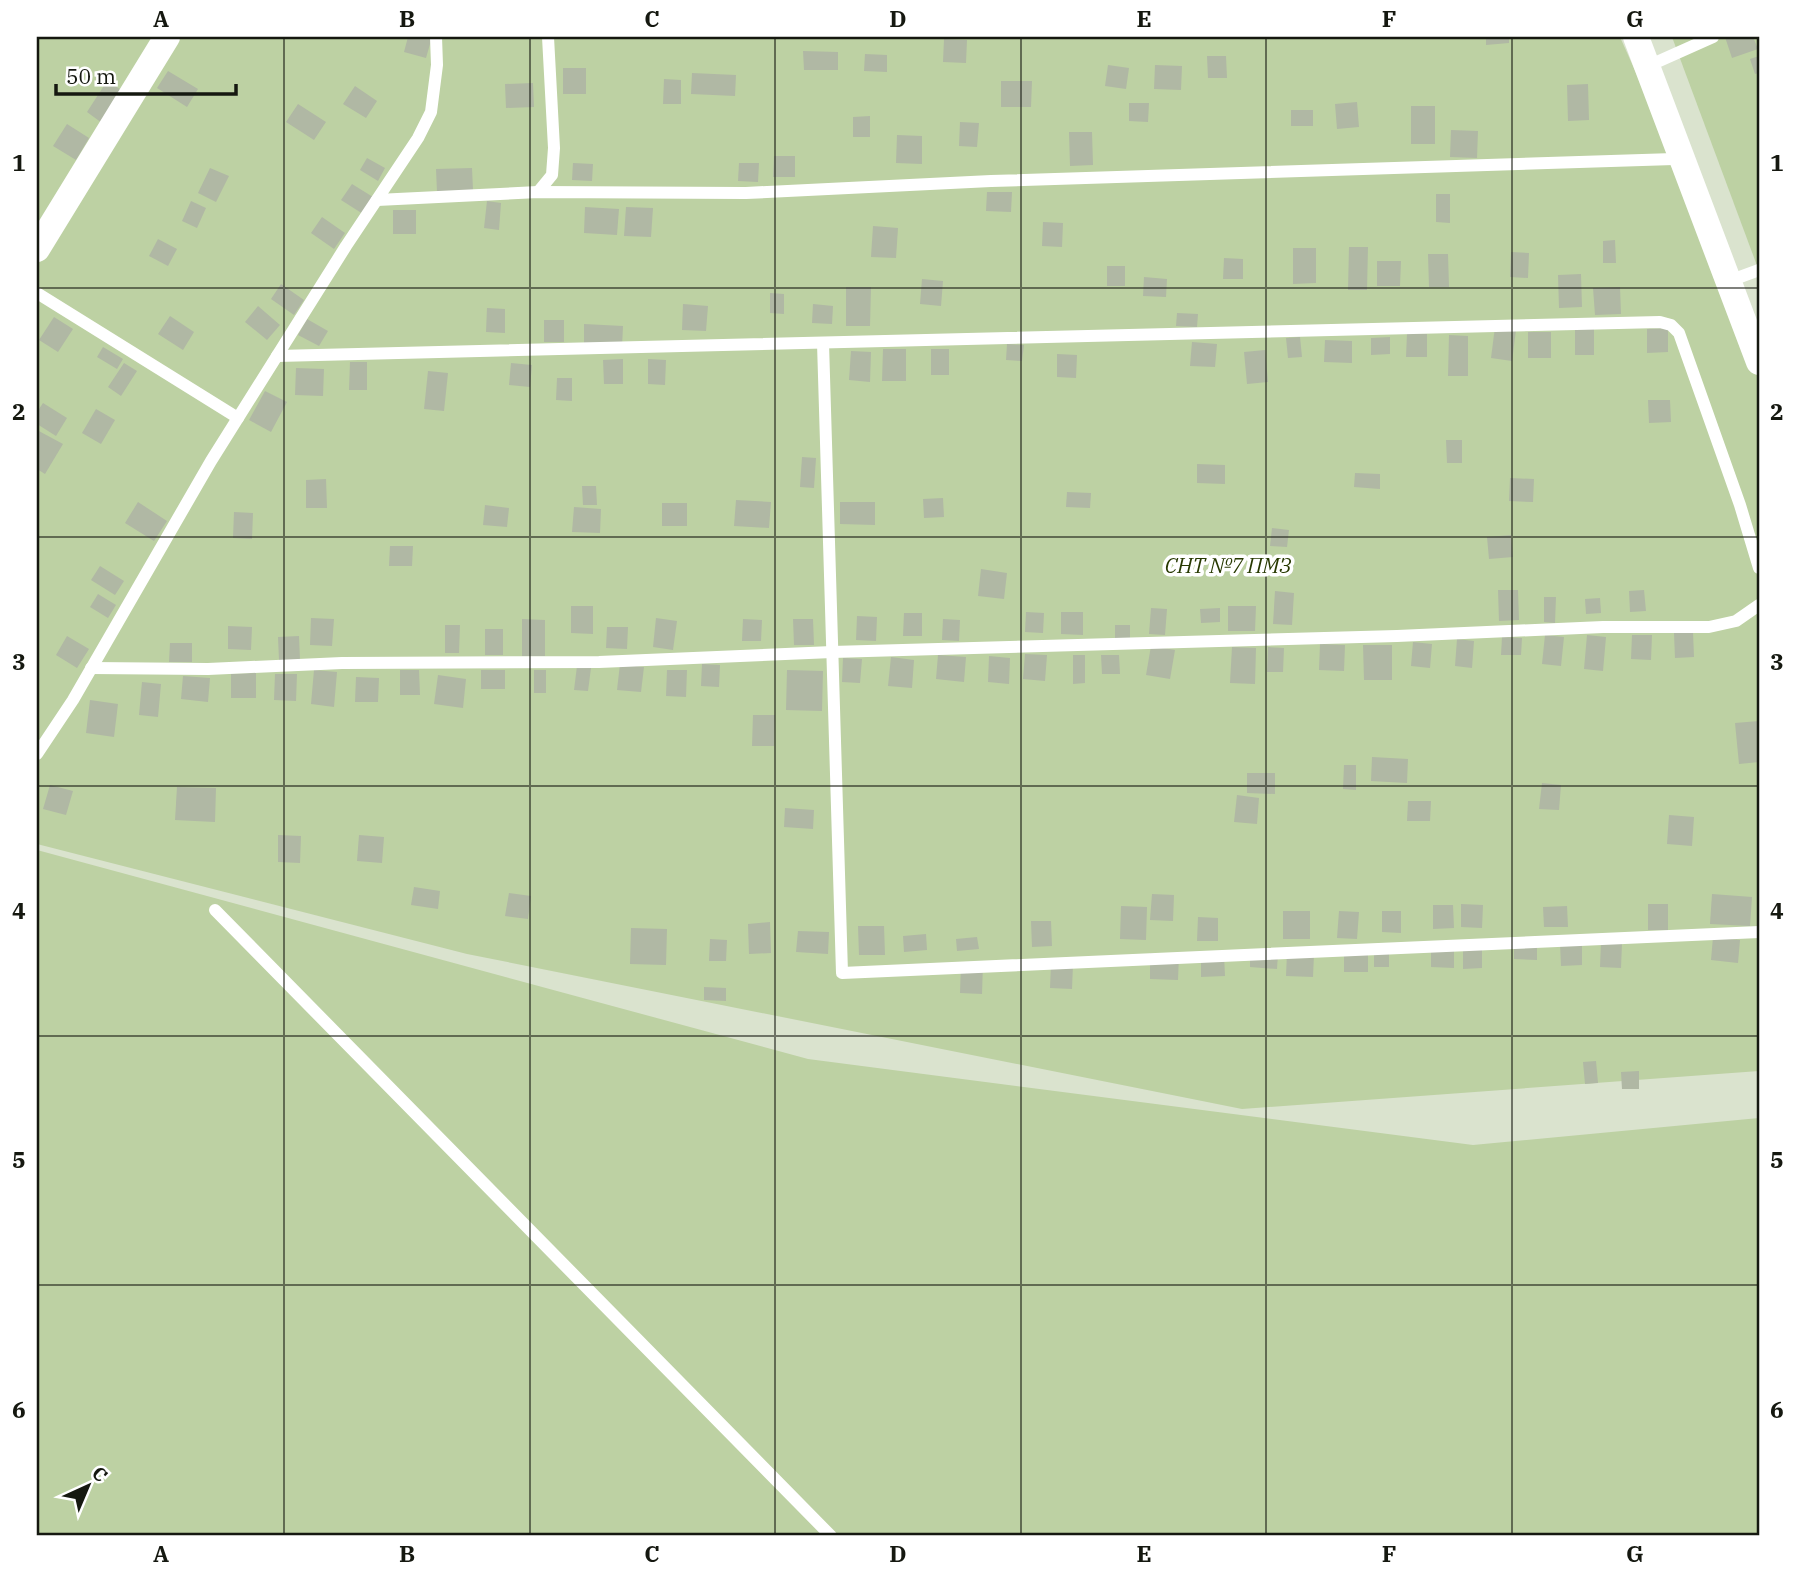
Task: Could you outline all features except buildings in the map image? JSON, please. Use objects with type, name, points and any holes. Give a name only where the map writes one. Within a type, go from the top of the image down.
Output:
[{"type":"street","points":[[37,249],[167,37]]},
{"type":"street","points":[[1636,37],[1759,362]]},
{"type":"lane","points":[[37,754],[91,668],[238,418],[418,138],[431,112],[437,65],[436,37]]},
{"type":"lane","points":[[538,192],[552,174],[554,148],[548,37]]},
{"type":"lane","points":[[1648,66],[1713,37]]},
{"type":"lane","points":[[377,200],[538,192],[746,193],[1005,180],[1674,159]]},
{"type":"lane","points":[[1729,281],[1759,270]]},
{"type":"lane","points":[[37,293],[238,418]]},
{"type":"lane","points":[[277,356],[1660,322],[1671,325],[1679,333],[1740,505],[1759,568]]},
{"type":"lane","points":[[823,343],[842,973],[1759,932]]},
{"type":"lane","points":[[91,668],[208,669],[342,663],[599,662],[1602,627],[1709,627],[1736,621],[1759,605]]},
{"type":"lane","points":[[215,910],[831,1536]]},
{"type":"green space","name":"СНТ №7 ПМЗ","points":[[37,37],[1620,37],[1729,281],[1759,378],[1759,1071],[1242,1109],[467,954],[37,844]]},
{"type":"green space","points":[[1672,37],[1759,37],[1759,271]]},
{"type":"green space","points":[[37,850],[808,1059],[1473,1145],[1759,1118],[1759,1536],[37,1536]]}]
